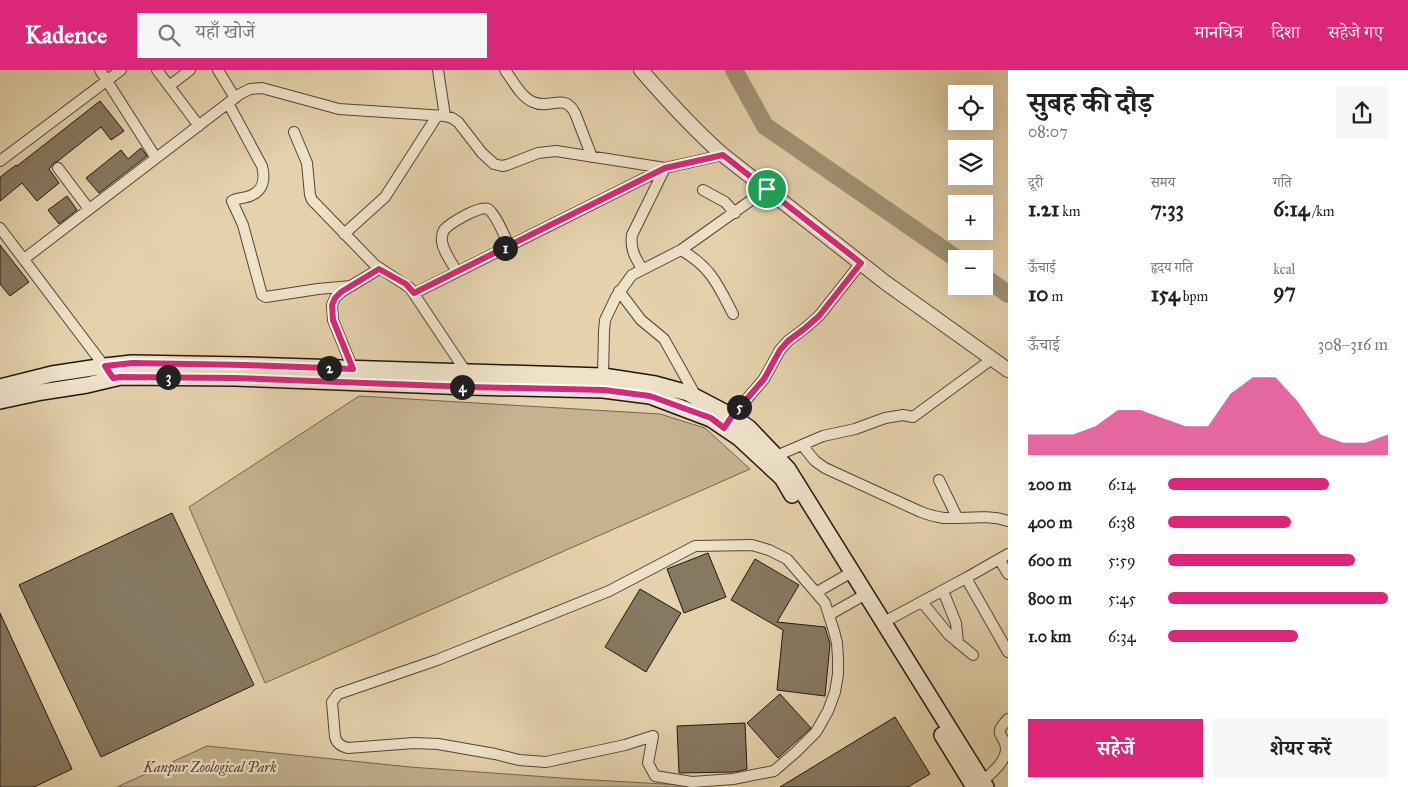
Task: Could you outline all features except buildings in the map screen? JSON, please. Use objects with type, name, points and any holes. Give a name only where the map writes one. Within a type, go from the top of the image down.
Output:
[{"type":"main road","points":[[1,384],[52,374],[132,363],[603,376],[655,384],[688,393],[728,422],[739,438],[782,478],[853,602],[981,785]]},
{"type":"main road","points":[[0,401],[88,385],[120,377],[234,378],[604,390],[650,396],[711,418],[749,428],[788,469],[884,622],[981,785]]},
{"type":"street","points":[[100,70],[156,158]]},
{"type":"street","points":[[0,161],[120,70]]},
{"type":"street","points":[[157,70],[199,126]]},
{"type":"street","points":[[169,86],[190,70]]},
{"type":"street","points":[[218,70],[264,173],[263,182],[259,190],[252,195],[232,201],[243,224],[262,295],[270,297],[351,286]]},
{"type":"street","points":[[344,234],[385,197],[441,116],[438,70]]},
{"type":"street","points":[[505,70],[524,96],[530,100],[542,104],[566,103],[572,107],[592,157]]},
{"type":"street","points":[[641,70],[672,106],[723,155],[886,283],[1008,370]]},
{"type":"street","points":[[24,259],[231,101],[250,89],[262,88],[339,109],[452,118],[458,122],[482,153],[494,164],[502,166],[538,153],[556,151],[665,168]]},
{"type":"street","points":[[294,132],[307,163],[312,200],[379,269],[406,284],[414,293],[466,372]]},
{"type":"street","points":[[414,293],[665,168],[723,155]]},
{"type":"street","points":[[58,168],[89,209]]},
{"type":"street","points":[[642,269],[633,254],[631,246],[632,235],[665,168]]},
{"type":"street","points":[[603,376],[605,320],[609,309],[632,275],[681,250],[767,189]]},
{"type":"street","points":[[703,190],[728,205],[735,213]]},
{"type":"street","points":[[457,272],[442,244],[442,234],[450,225],[477,209],[486,208],[493,214],[509,246]]},
{"type":"street","points":[[0,228],[113,378]]},
{"type":"street","points":[[681,250],[697,260],[716,281],[732,314]]},
{"type":"street","points":[[728,422],[764,379],[780,350],[788,341],[819,316],[861,263]]},
{"type":"street","points":[[353,369],[333,320],[332,305],[335,298],[341,292],[379,269]]},
{"type":"street","points":[[620,291],[638,317],[664,339],[697,398]]},
{"type":"street","points":[[776,456],[823,436],[855,429],[885,418],[903,415],[913,417],[992,359]]},
{"type":"street","points":[[802,445],[815,461],[825,468],[921,512],[937,517],[983,517],[1008,521]]},
{"type":"street","points":[[939,480],[958,518]]},
{"type":"street","points":[[752,545],[769,550],[787,559],[817,592],[825,603],[829,615],[837,643],[838,674],[828,711],[816,732],[774,771],[733,779],[692,782],[655,776],[648,763],[653,736],[582,756],[546,762],[519,760],[438,744],[414,743],[348,748],[341,746],[335,738],[332,702],[338,694],[437,660],[609,591],[696,546],[752,545]]},
{"type":"street","points":[[884,622],[1004,557],[1008,574]]},
{"type":"street","points":[[966,578],[1008,652]]},
{"type":"street","points":[[817,592],[839,579]]},
{"type":"street","points":[[943,591],[956,623],[958,643]]},
{"type":"street","points":[[829,615],[853,602]]},
{"type":"street","points":[[922,602],[944,629],[973,655]]},
{"type":"street","points":[[981,785],[998,766],[1004,756],[1006,748],[999,729],[1008,719]]},
{"type":"green space","points":[[359,396],[660,414],[705,428],[750,469],[265,683],[189,507]]},
{"type":"green space","name":"Kanpur Zoological Park","points":[[207,746],[410,767],[682,785],[688,787],[117,787]]},
{"type":"waterway","points":[[734,70],[765,126],[948,253]]},
{"type":"waterway","points":[[993,283],[1008,294]]},
{"type":"route","points":[[723,155],[767,189],[861,263],[819,316],[788,341],[780,350],[764,379],[724,428],[711,418],[650,396],[604,390],[234,378],[113,378],[105,366],[132,363],[353,369],[333,320],[332,305],[335,298],[341,292],[379,269],[406,284],[414,293],[665,168],[723,155]]}]
